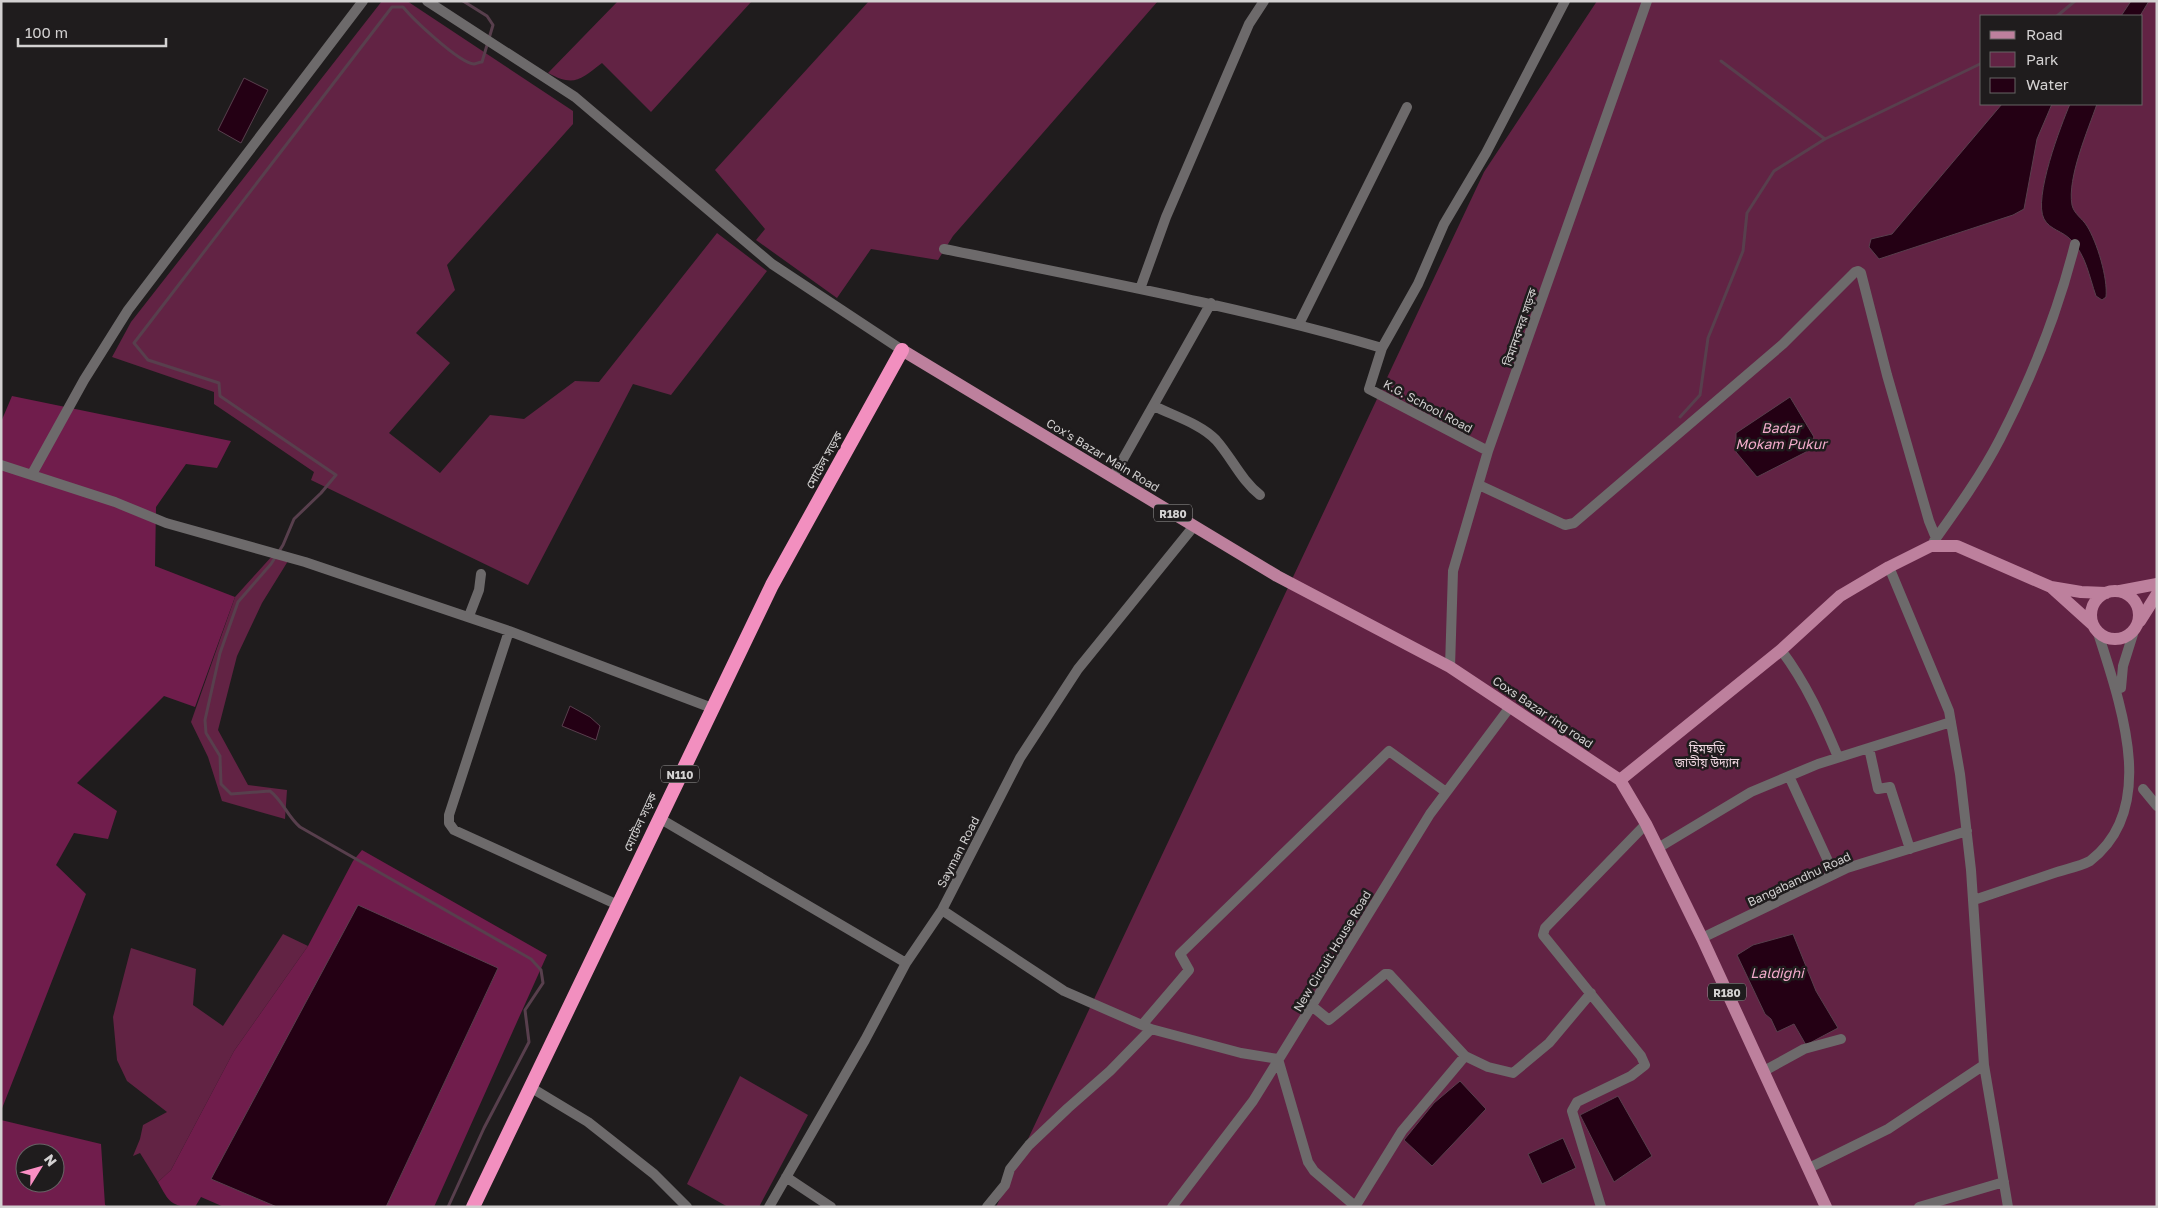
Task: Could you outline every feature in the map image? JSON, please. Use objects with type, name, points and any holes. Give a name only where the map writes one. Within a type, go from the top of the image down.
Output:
[{"type":"highway","name":"মোটেল সড়ক","points":[[473,1207],[772,585],[902,350]]},
{"type":"main road","name":"Cox's Bazar Main Road","points":[[902,350],[1277,576],[1450,667]]},
{"type":"main road","points":[[1620,780],[1781,650],[1840,596],[1934,542],[1957,546],[2051,587],[2081,592],[2123,592],[2135,601],[2138,608],[2136,627]]},
{"type":"main road","points":[[2095,628],[2091,616],[2095,602],[2111,592],[2138,589],[2157,584]]},
{"type":"main road","points":[[2051,587],[2095,628],[2112,640],[2128,636],[2157,594]]},
{"type":"main road","name":"Coxs Bazar ring road","points":[[1450,667],[1620,780]]},
{"type":"main road","name":"R180","points":[[1620,780],[1646,824],[1702,938],[1826,1207]]},
{"type":"street","points":[[32,474],[84,380],[128,310],[363,1]]},
{"type":"street","points":[[427,1],[575,97],[772,264],[902,350]]},
{"type":"street","points":[[1140,289],[1166,217],[1249,24],[1264,1]]},
{"type":"street","points":[[944,249],[1211,303],[1299,324],[1382,348],[1418,284],[1444,224],[1486,153],[1565,1]]},
{"type":"street","name":"বিমানবন্দর সড়ক","points":[[1450,667],[1453,571],[1480,485],[1488,451],[1647,1]]},
{"type":"street","points":[[1299,324],[1406,107]]},
{"type":"street","points":[[1934,542],[1999,440],[2042,348],[2064,288],[2075,244]]},
{"type":"street","points":[[1480,485],[1565,525],[1574,523],[1783,344],[1858,271],[1861,273],[1887,375],[1934,542]]},
{"type":"street","points":[[1114,477],[1211,303]]},
{"type":"street","name":"K.G. School Road","points":[[1382,348],[1369,389],[1488,451]]},
{"type":"street","points":[[1154,406],[1208,432],[1217,441],[1249,486],[1260,495]]},
{"type":"street","points":[[1,465],[115,502],[166,524],[305,562],[469,616],[712,708]]},
{"type":"street","name":"Sayman Road","points":[[769,1207],[865,1040],[906,963],[942,910],[1020,758],[1078,669],[1194,526]]},
{"type":"street","points":[[1889,567],[1928,656],[1951,722],[1967,831],[1974,900],[1984,1065],[2008,1207]]},
{"type":"street","points":[[469,616],[479,590],[481,574]]},
{"type":"street","points":[[2121,694],[2123,666],[2136,627]]},
{"type":"street","points":[[2095,628],[2121,694],[2140,759]]},
{"type":"street","points":[[510,631],[449,815],[449,823],[454,830],[618,905]]},
{"type":"street","points":[[1781,650],[1807,691],[1838,757]]},
{"type":"street","name":"New Circuit House Road","points":[[1172,1207],[1253,1101],[1278,1059],[1313,1007],[1430,814],[1510,707]]},
{"type":"street","points":[[1658,848],[1751,792],[1838,757],[1951,722]]},
{"type":"street","points":[[1869,748],[1878,789],[1890,787],[1910,849]]},
{"type":"street","points":[[987,1207],[1005,1185],[1010,1168],[1068,1108],[1110,1071],[1147,1027],[1188,970],[1180,954],[1389,751],[1446,792]]},
{"type":"street","points":[[1789,776],[1834,874]]},
{"type":"street","points":[[2139,806],[2143,790],[2143,776]]},
{"type":"street","points":[[2143,790],[2157,806]]},
{"type":"street","points":[[659,818],[906,963]]},
{"type":"street","points":[[1974,900],[2088,862],[2110,847],[2131,823]]},
{"type":"street","points":[[1601,1207],[1572,1112],[1577,1102],[1632,1076],[1645,1065],[1641,1056],[1591,992],[1543,935],[1545,928],[1646,824]]},
{"type":"street","name":"Bangabandhu Road","points":[[1702,938],[1834,874],[1967,831]]},
{"type":"street","points":[[942,910],[1064,991],[1147,1027],[1241,1053],[1278,1059],[1308,1162],[1314,1170],[1355,1206],[1402,1131],[1465,1056]]},
{"type":"street","points":[[1313,1007],[1329,1020],[1385,974],[1389,974],[1465,1056],[1488,1067],[1513,1073],[1549,1043],[1591,992]]},
{"type":"street","points":[[1764,1071],[1804,1049],[1841,1040]]},
{"type":"street","points":[[1809,1168],[1888,1129],[1984,1065]]},
{"type":"street","points":[[530,1087],[588,1122],[654,1174],[687,1207]]},
{"type":"street","points":[[786,1177],[831,1207]]},
{"type":"street","points":[[1919,1207],[2004,1182]]},
{"type":"green space","points":[[382,1],[407,1],[573,111],[573,124],[447,265],[455,290],[416,333],[450,363],[389,433],[440,473],[490,415],[524,419],[575,381],[599,382],[717,233],[767,271],[671,395],[633,384],[528,585],[311,480],[314,472],[214,404],[214,392],[112,357],[131,322]]},
{"type":"green space","points":[[618,1],[752,1],[651,112],[602,63],[588,74],[576,80],[564,80],[548,73]]},
{"type":"green space","points":[[869,1],[1158,1],[953,236],[938,260],[871,249],[837,298],[756,240],[765,229],[715,170]]},
{"type":"green space","name":"হিমছড়ি জাতীয় উদ্যান","points":[[1597,1],[2157,1],[2157,1207],[996,1207],[1484,172]]},
{"type":"green space","points":[[273,555],[288,561],[262,603],[237,656],[218,730],[248,785],[287,790],[285,819],[222,801],[208,757],[191,722],[235,597]]},
{"type":"green space","points":[[283,934],[308,946],[234,1051],[171,1170],[158,1182],[140,1153],[133,1156],[143,1125],[167,1112],[127,1081],[117,1060],[113,1017],[131,948],[196,969],[193,1005],[223,1026]]},
{"type":"green space","points":[[740,1076],[808,1115],[759,1207],[728,1207],[687,1184]]},
{"type":"shaded area","points":[[12,396],[231,441],[217,468],[186,464],[156,507],[155,566],[235,597],[195,707],[164,696],[77,783],[117,811],[108,839],[74,833],[56,865],[86,894],[1,1111],[1,422]]},
{"type":"shaded area","points":[[362,850],[547,955],[434,1207],[386,1207],[498,968],[212,1179],[277,1207],[224,1207],[201,1197],[195,1207],[181,1206],[172,1202],[168,1199],[158,1182],[171,1170],[234,1051],[308,946],[353,861]]},
{"type":"shaded area","points":[[1,1120],[101,1144],[105,1205],[108,1207],[1,1207]]},
{"type":"water","points":[[2131,1],[2149,1],[2141,15],[2122,15]]},
{"type":"water","points":[[244,78],[268,90],[241,143],[218,130]]},
{"type":"water","points":[[2001,105],[2052,105],[2037,139],[2024,209],[2013,215],[1879,259],[1869,247],[1871,239],[1892,234]]},
{"type":"water","points":[[2070,105],[2097,105],[2079,154],[2071,194],[2073,208],[2091,233],[2101,260],[2106,289],[2106,297],[2102,300],[2096,296],[2086,266],[2076,246],[2068,237],[2053,228],[2044,219],[2042,195]]},
{"type":"water","name":"Badar Mokam Pukur","points":[[1790,397],[1814,437],[1806,452],[1757,477],[1736,452],[1736,433]]},
{"type":"water","points":[[570,706],[590,717],[600,726],[596,740],[562,726]]},
{"type":"water","points":[[358,905],[498,968],[386,1207],[277,1207],[211,1179]]},
{"type":"water","name":"Laldighi","points":[[1793,934],[1816,991],[1838,1028],[1806,1045],[1794,1024],[1777,1032],[1771,1019],[1765,1014],[1737,955],[1753,945]]},
{"type":"water","points":[[1460,1081],[1486,1109],[1432,1166],[1404,1140],[1434,1103]]},
{"type":"water","points":[[1618,1096],[1652,1156],[1614,1182],[1580,1115]]},
{"type":"water","points":[[1563,1138],[1576,1168],[1542,1184],[1528,1154]]},
{"type":"waterway","points":[[448,1207],[484,1128],[529,1042],[525,1010],[543,983],[541,970],[531,959],[300,827],[270,791],[231,794],[221,784],[220,756],[206,733],[205,720],[220,653],[238,602],[271,564],[283,545],[294,519],[321,493],[336,475],[220,396],[219,383],[148,360],[134,343],[392,7],[403,7],[448,49],[467,62],[474,64],[482,62],[493,25],[487,16],[463,1]]},
{"type":"waterway","points":[[2058,15],[2075,1]]},
{"type":"waterway","points":[[1721,61],[1825,139]]},
{"type":"waterway","points":[[1680,417],[1700,395],[1708,338],[1743,251],[1747,213],[1774,171],[1825,139],[1980,64]]}]
